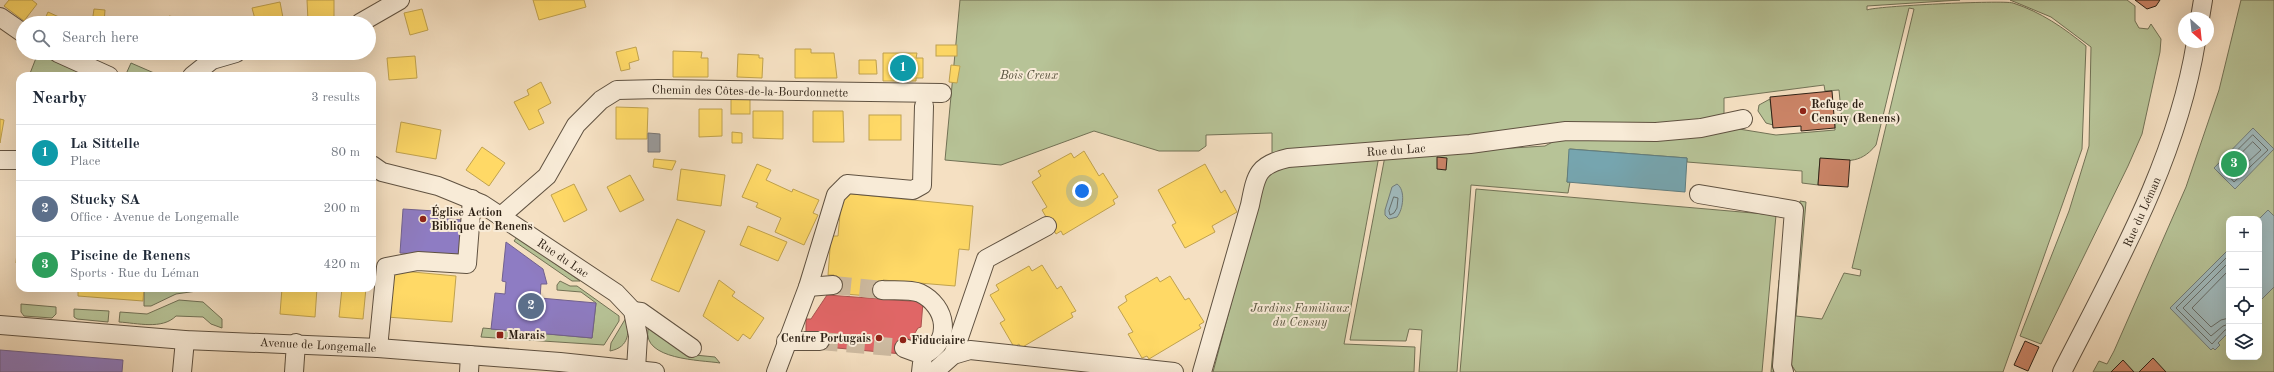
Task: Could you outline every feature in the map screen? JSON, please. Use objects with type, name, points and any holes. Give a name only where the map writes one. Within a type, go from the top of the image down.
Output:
[{"type":"street","points":[[372,16],[400,0]]},
{"type":"street","points":[[2201,12],[2202,0]]},
{"type":"street","points":[[0,16],[16,28]]},
{"type":"street","name":"Rue du Léman","points":[[2062,372],[2127,244],[2156,180],[2190,78],[2195,48]]},
{"type":"street","points":[[73,60],[99,72]]},
{"type":"street","points":[[197,72],[212,60]]},
{"type":"street","name":"Chemin des Côtes-de-la-Bourdonnette","points":[[501,216],[547,176],[574,129],[590,110],[601,100],[617,90],[658,89],[942,93]]},
{"type":"street","points":[[776,372],[786,341],[808,287],[836,195],[847,184],[913,190],[922,184],[924,106]]},
{"type":"street","name":"Rue du Lac","points":[[1202,372],[1250,205],[1255,182],[1262,169],[1271,162],[1288,158],[1470,144],[1566,131],[1656,132],[1694,129],[1743,119]]},
{"type":"street","points":[[0,160],[16,160]]},
{"type":"street","name":"Rue du Lac","points":[[376,171],[438,186],[472,199],[501,216],[616,293],[633,311]]},
{"type":"street","points":[[1699,194],[1794,210],[1782,366],[1784,372]]},
{"type":"street","points":[[378,348],[386,267],[418,261],[467,264],[472,199]]},
{"type":"street","points":[[953,355],[986,259],[1047,226]]},
{"type":"street","points":[[808,287],[833,286]]},
{"type":"street","points":[[882,290],[918,292],[932,301],[942,315],[943,326],[939,343],[922,363],[904,348]]},
{"type":"street","points":[[655,372],[636,369],[638,336],[633,311],[641,312],[692,348]]},
{"type":"street","name":"Avenue de Longemalle","points":[[0,325],[185,340],[296,343],[378,348],[470,363],[636,369]]},
{"type":"street","points":[[182,372],[185,340]]},
{"type":"street","points":[[786,341],[820,341]]},
{"type":"street","points":[[294,372],[296,343]]},
{"type":"street","points":[[934,372],[953,355],[970,350],[1174,372]]},
{"type":"green space","name":"Bois Creux","points":[[960,0],[1960,0],[1867,6],[1867,10],[1875,8],[1939,4],[1987,2],[2013,3],[2052,21],[2086,46],[2082,149],[2003,372],[1796,372],[1789,361],[1788,351],[1800,201],[1806,202],[1796,316],[1822,319],[1844,273],[1860,276],[1861,270],[1852,268],[1914,9],[1909,8],[1876,145],[1870,152],[1857,159],[1844,161],[1820,159],[1818,185],[1802,183],[1802,171],[1687,162],[1687,158],[1570,149],[1567,182],[1570,182],[1568,193],[1471,185],[1457,372],[1419,372],[1422,330],[1409,329],[1406,341],[1350,340],[1385,156],[1545,146],[1566,135],[1739,129],[1776,135],[1835,130],[1835,123],[1842,122],[1839,90],[1825,91],[1824,85],[1724,98],[1724,114],[1717,119],[1496,135],[1272,154],[1272,133],[1206,135],[1206,146],[1199,151],[1159,151],[1094,131],[1001,165],[945,160]]},
{"type":"green space","points":[[2010,0],[2127,0],[2135,6],[2135,21],[2139,28],[2148,29],[2151,24],[2161,39],[2160,52],[2142,134],[2128,166],[2041,344],[2020,336],[2069,211],[2089,146],[2091,47],[2051,17]]},
{"type":"green space","points":[[2241,0],[2274,0],[2274,372],[2093,372],[2099,361],[2107,364],[2114,351],[2186,187],[2219,90]]},
{"type":"green space","points":[[35,60],[63,60],[90,72],[31,72]]},
{"type":"green space","points":[[131,63],[152,72],[127,72]]},
{"type":"green space","points":[[1770,99],[1773,125],[1766,123],[1758,111],[1759,105]]},
{"type":"green space","name":"Jardins Familiaux du Censuy","points":[[1379,156],[1344,344],[1415,347],[1414,372],[1213,372],[1264,179],[1273,167]]},
{"type":"green space","points":[[1476,189],[1776,215],[1762,372],[1460,372]]},
{"type":"green space","points":[[517,237],[580,281],[572,281],[514,241]]},
{"type":"green space","points":[[1779,280],[1783,281],[1775,372],[1771,372]]},
{"type":"green space","points":[[560,281],[570,286],[577,286],[619,316],[619,321],[604,345],[481,337],[483,328],[592,338],[596,303],[581,292],[557,290],[557,285]]},
{"type":"green space","points":[[144,292],[190,292],[176,294],[151,306],[144,306]]},
{"type":"green space","points":[[179,300],[203,302],[222,319],[222,328],[211,324],[203,317],[176,316],[164,323],[149,325],[119,322],[120,312],[147,314]]},
{"type":"green space","points":[[21,304],[56,307],[56,314],[52,318],[24,316],[21,312]]},
{"type":"green space","points":[[74,309],[109,311],[108,322],[77,319],[74,317]]},
{"type":"green space","points":[[627,316],[627,338],[621,346],[610,351],[611,343]]},
{"type":"green space","points":[[648,329],[685,354],[715,357],[720,363],[687,359],[663,353],[654,347],[649,339]]},
{"type":"water","points":[[2253,128],[2274,149],[2235,189],[2214,168]]},
{"type":"water","points":[[1397,184],[1403,195],[1401,210],[1397,217],[1389,219],[1385,215],[1385,210],[1392,187]]},
{"type":"water","points":[[2268,210],[2274,216],[2274,287],[2262,299],[2262,252],[2262,216]]},
{"type":"water","points":[[2226,252],[2226,335],[2218,343],[2220,345],[2215,350],[2213,348],[2211,350],[2170,308]]},
{"type":"building: Homes","points":[[9,0],[32,0],[37,4],[28,16],[17,16],[4,6]]},
{"type":"building: Homes","points":[[307,0],[334,0],[334,16],[308,16]]},
{"type":"building: Homes","points":[[533,0],[584,0],[586,7],[539,20]]},
{"type":"building: Homes","points":[[280,2],[283,16],[254,16],[252,8]]},
{"type":"building: Homes","points":[[94,9],[105,10],[105,16],[93,16]]},
{"type":"building: Homes","points":[[422,9],[428,30],[410,35],[404,13]]},
{"type":"building: Homes","points":[[48,12],[57,16],[46,16]]},
{"type":"building: Homes","points":[[936,45],[957,45],[957,56],[936,56]]},
{"type":"building: Homes","points":[[636,47],[639,60],[629,63],[630,69],[621,71],[616,52]]},
{"type":"building: Homes","points":[[795,49],[811,49],[811,53],[834,53],[837,78],[795,78]]},
{"type":"building: Homes","points":[[673,51],[702,52],[701,58],[708,58],[708,77],[673,77]]},
{"type":"building: Homes","points":[[883,53],[917,53],[916,58],[923,58],[923,78],[916,78],[916,81],[883,81]]},
{"type":"building: Homes","points":[[738,54],[759,55],[759,58],[763,58],[762,78],[737,77]]},
{"type":"building: Homes","points":[[415,56],[417,78],[389,80],[387,58]]},
{"type":"building: Homes","points":[[859,60],[876,60],[877,74],[859,74]]},
{"type":"building: Homes","points":[[951,65],[960,66],[957,83],[949,82]]},
{"type":"building: Homes","points":[[541,82],[551,103],[538,110],[544,123],[529,130],[514,102],[529,95],[527,90]]},
{"type":"building: Homes","points":[[731,97],[750,97],[750,114],[731,114]]},
{"type":"building: Homes","points":[[616,107],[648,108],[647,139],[616,139]]},
{"type":"building: Homes","points":[[699,109],[722,109],[722,136],[699,137]]},
{"type":"building: Homes","points":[[753,111],[783,111],[783,139],[753,138]]},
{"type":"building: Homes","points":[[813,111],[843,111],[844,142],[813,142]]},
{"type":"building: Homes","points":[[869,115],[901,115],[901,140],[869,140]]},
{"type":"building: Homes","points":[[0,119],[4,120],[0,143]]},
{"type":"building: Homes","points":[[401,122],[441,130],[436,159],[396,152]]},
{"type":"building: Homes","points":[[732,132],[742,133],[742,143],[732,143]]},
{"type":"building: Homes","points":[[482,147],[505,163],[489,186],[466,170]]},
{"type":"building: Homes","points":[[1084,151],[1099,176],[1103,173],[1118,197],[1113,200],[1115,204],[1063,235],[1061,231],[1056,234],[1042,210],[1047,207],[1032,182],[1041,176],[1038,171],[1071,153],[1074,158]]},
{"type":"building: Homes","points":[[654,159],[676,161],[672,170],[653,167]]},
{"type":"building: Homes","points":[[757,164],[771,170],[766,180],[792,192],[793,189],[819,200],[813,213],[818,215],[804,245],[775,232],[781,218],[756,207],[758,203],[742,197]]},
{"type":"building: Homes","points":[[1205,164],[1221,193],[1225,190],[1237,212],[1212,226],[1215,232],[1185,248],[1172,225],[1176,223],[1158,190]]},
{"type":"building: Homes","points":[[681,169],[725,175],[721,206],[677,200]]},
{"type":"building: Homes","points":[[630,175],[644,200],[620,212],[607,187]]},
{"type":"building: Homes","points":[[574,184],[587,210],[564,222],[551,195]]},
{"type":"building: Homes","points":[[842,193],[973,206],[969,250],[959,249],[955,286],[883,280],[882,297],[832,293],[834,275],[828,275],[831,236],[838,236]]},
{"type":"building: Homes","points":[[677,219],[705,231],[679,292],[651,280]]},
{"type":"building: Homes","points":[[748,226],[787,242],[778,261],[740,245]]},
{"type":"building: Homes","points":[[1042,265],[1057,289],[1061,286],[1076,311],[1071,313],[1073,317],[1021,348],[1019,344],[1014,347],[1000,323],[1005,320],[990,295],[999,290],[996,285],[1029,266],[1032,271]]},
{"type":"building: Homes","points":[[391,270],[456,276],[452,322],[387,317]]},
{"type":"building: Homes","points":[[1170,276],[1185,300],[1189,298],[1204,322],[1199,325],[1201,328],[1149,359],[1147,356],[1142,358],[1128,334],[1133,332],[1118,307],[1127,301],[1125,296],[1157,277],[1160,282]]},
{"type":"building: Homes","points":[[719,280],[735,292],[732,296],[764,318],[750,339],[743,334],[738,341],[703,316]]},
{"type":"building: Homes","points":[[78,292],[144,292],[143,301],[78,296]]},
{"type":"building: Homes","points":[[282,292],[317,292],[315,317],[280,314]]},
{"type":"building: Homes","points":[[342,292],[366,292],[363,319],[339,317]]},
{"type":"building: Shops","points":[[827,295],[923,302],[921,327],[918,328],[902,354],[826,347],[818,333],[806,332],[806,319],[811,319]]},
{"type":"building: Offices","points":[[403,209],[435,211],[434,218],[463,220],[461,257],[400,253]]},
{"type":"building: Offices","points":[[506,242],[543,269],[547,284],[541,284],[540,298],[596,303],[592,338],[491,329],[495,293],[505,294],[506,282],[502,281]]},
{"type":"building: Offices","points":[[0,350],[123,360],[122,372],[0,372]]},
{"type":"building: Public","points":[[1569,149],[1687,158],[1685,192],[1567,182]]},
{"type":"building: Industry","points":[[648,133],[660,134],[660,152],[648,152]]},
{"type":"building: Other","points":[[2135,0],[2160,0],[2156,6],[2147,9]]},
{"type":"building: Other","name":"Refuge de Censuy (Renens)","points":[[1832,91],[1835,128],[1801,131],[1801,126],[1773,128],[1770,97]]},
{"type":"building: Other","points":[[1437,157],[1447,158],[1446,170],[1437,169]]},
{"type":"building: Other","points":[[1820,158],[1850,160],[1848,187],[1818,185]]},
{"type":"building: Other","points":[[2025,341],[2039,347],[2028,371],[2014,365]]},
{"type":"building: Other","points":[[2153,358],[2166,372],[2139,372]]},
{"type":"building: Other","points":[[2123,360],[2134,372],[2111,372]]},
{"type":"tunnel","points":[[833,285],[882,290]]},
{"type":"tunnel","points":[[820,341],[904,348]]},
{"type":"place","name":"La Sittelle","points":[[903,68]]},
{"type":"place","name":"Refuge de Censuy (Renens)","points":[[1803,111]]},
{"type":"place","name":"Piscine de Renens","points":[[2234,164]]},
{"type":"place","name":"Église Action Biblique de Renens","points":[[423,219]]},
{"type":"place","name":"Stucky SA","points":[[531,306]]},
{"type":"place","name":"Marais","points":[[500,335]]},
{"type":"place","name":"Centre Portugais","points":[[879,338]]},
{"type":"place","name":"Fiduciaire","points":[[903,340]]}]
